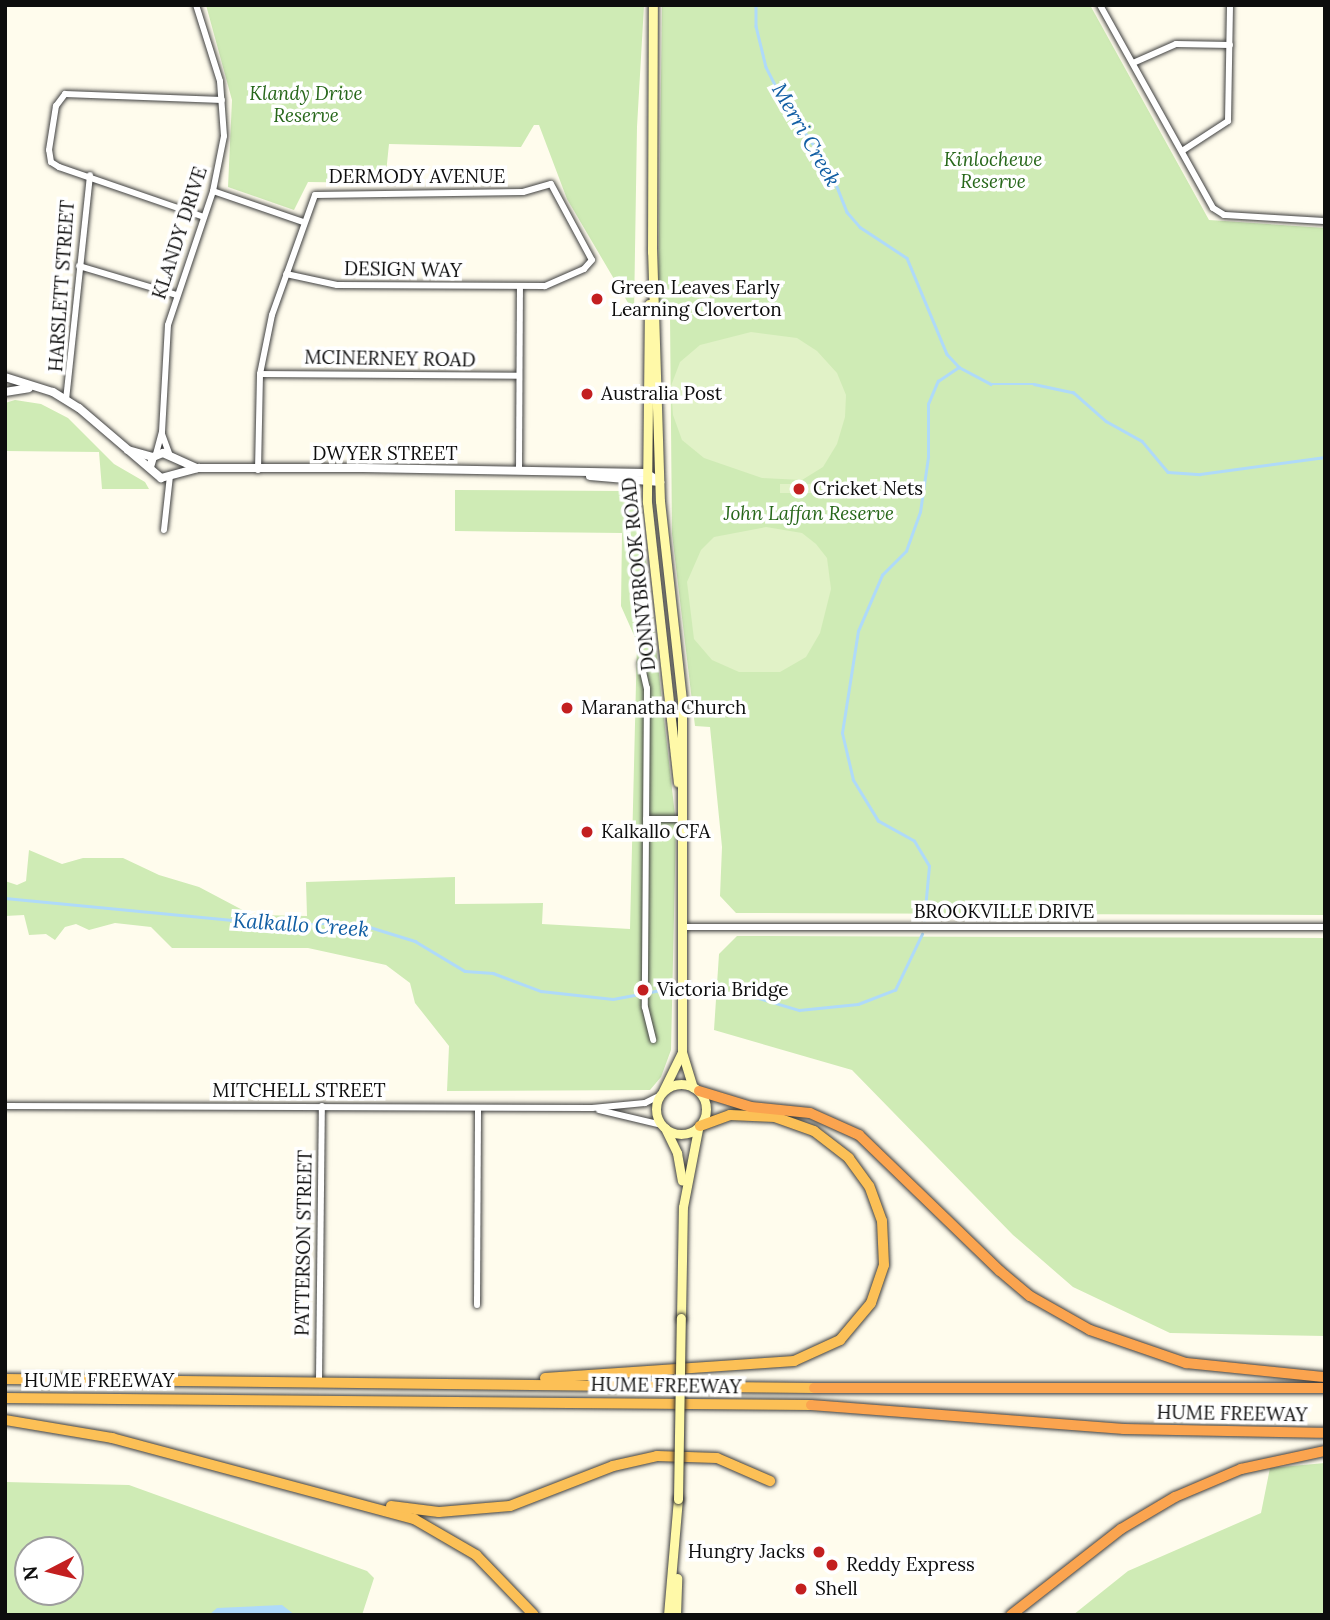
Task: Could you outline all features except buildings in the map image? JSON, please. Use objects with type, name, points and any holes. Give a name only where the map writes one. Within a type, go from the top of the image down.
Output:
[{"type":"highway","points":[[696,1089],[751,1107],[810,1113],[859,1135],[1000,1271],[1030,1296],[1090,1330],[1186,1363],[1325,1377]]},
{"type":"highway","points":[[484,1384],[783,1364],[815,1354],[855,1326],[877,1292],[885,1255],[878,1209],[854,1164],[825,1137],[775,1117],[730,1115],[699,1128]]},
{"type":"highway","name":"HUME FREEWAY","points":[[5,1379],[319,1380],[814,1388],[1325,1388]]},
{"type":"highway","name":"HUME FREEWAY","points":[[5,1398],[811,1405],[1135,1430],[1325,1433]]},
{"type":"highway","points":[[5,1420],[112,1438],[364,1502],[414,1519],[469,1550],[534,1615]]},
{"type":"highway","points":[[1011,1615],[1121,1530],[1175,1497],[1241,1469],[1325,1451]]},
{"type":"highway","points":[[364,1502],[439,1512],[494,1509],[535,1500],[613,1466],[657,1456],[717,1458],[770,1481]]},
{"type":"main road","name":"DONNYBROOK ROAD","points":[[653,5],[652,248],[646,477],[683,816]]},
{"type":"main road","name":"DONNYBROOK ROAD","points":[[652,248],[660,482],[682,700],[683,1015],[681,1052],[662,1094]]},
{"type":"main road","name":"DONNYBROOK ROAD","points":[[681,1052],[696,1089]]},
{"type":"main road","points":[[676,1615],[683,1207],[678,1160],[656,1107],[662,1094],[677,1084],[696,1089],[706,1112],[699,1128],[683,1207]]},
{"type":"main road","points":[[664,1127],[685,1134],[699,1128]]},
{"type":"main road","points":[[668,1615],[678,1499]]},
{"type":"street","name":"KLANDY DRIVE","points":[[155,455],[162,432],[168,325],[213,191],[224,136],[222,100],[196,5]]},
{"type":"street","points":[[1100,5],[1213,208],[1224,215],[1325,221]]},
{"type":"street","points":[[1182,151],[1228,121],[1230,5]]},
{"type":"street","points":[[1133,63],[1176,44],[1230,45]]},
{"type":"street","points":[[204,217],[90,175],[59,167],[48,157],[61,96],[222,100]]},
{"type":"street","name":"HARSLETT STREET","points":[[66,400],[90,175]]},
{"type":"street","name":"DERMODY AVENUE","points":[[258,470],[260,374],[272,315],[303,222],[318,193],[523,192],[551,184],[591,255]]},
{"type":"street","points":[[213,191],[303,222]]},
{"type":"street","name":"DESIGN WAY","points":[[286,274],[337,285],[520,288],[558,284],[587,267],[591,255]]},
{"type":"street","points":[[79,266],[176,295]]},
{"type":"street","points":[[519,471],[520,288]]},
{"type":"street","name":"MCINERNEY ROAD","points":[[260,374],[519,376]]},
{"type":"street","points":[[5,377],[66,400],[149,467],[166,497]]},
{"type":"street","points":[[5,392],[35,387]]},
{"type":"street","name":"KLANDY DRIVE","points":[[162,432],[172,458]]},
{"type":"street","points":[[126,449],[155,455],[149,467]]},
{"type":"street","name":"DWYER STREET","points":[[155,455],[200,468]]},
{"type":"street","points":[[164,530],[172,458]]},
{"type":"street","name":"DWYER STREET","points":[[157,477],[200,468],[519,471],[646,477],[660,482]]},
{"type":"street","name":"DONNYBROOK ROAD","points":[[641,663],[647,688],[645,1000],[653,1040]]},
{"type":"street","points":[[646,819],[683,816]]},
{"type":"street","name":"BROOKVILLE DRIVE","points":[[684,927],[1325,927]]},
{"type":"street","name":"MITCHELL STREET","points":[[5,1106],[592,1108],[645,1103],[662,1094]]},
{"type":"street","name":"PATTERSON STREET","points":[[319,1380],[321,1106]]},
{"type":"street","points":[[477,1305],[478,1108]]},
{"type":"street","name":"MITCHELL STREET","points":[[592,1108],[664,1127]]},
{"type":"green space","name":"Klandy Drive Reserve","points":[[206,5],[644,5],[637,127],[634,313],[567,199],[539,125],[534,125],[521,147],[389,144],[385,183],[308,182],[294,210],[228,187],[232,100]]},
{"type":"green space","points":[[662,5],[1090,5],[1209,220],[1325,228],[1325,915],[736,913],[720,896],[722,847],[710,727],[695,726],[672,534],[670,316],[669,303],[658,303]]},
{"type":"green space","points":[[751,332],[797,338],[817,351],[837,373],[846,395],[845,417],[837,444],[823,467],[802,480],[762,478],[704,458],[682,440],[673,415],[671,386],[680,362],[700,345]]},
{"type":"green space","points":[[15,400],[41,404],[68,418],[114,464],[145,482],[149,489],[102,489],[99,452],[5,451],[5,403]]},
{"type":"green space","name":"Cricket Nets","points":[[780,484],[817,484],[817,493],[780,493]]},
{"type":"green space","points":[[455,490],[621,491],[640,507],[676,824],[671,1050],[661,1077],[650,1090],[447,1091],[449,1046],[415,1003],[410,983],[386,965],[308,948],[172,948],[151,927],[115,923],[89,930],[76,924],[65,927],[55,940],[46,934],[29,935],[24,915],[5,916],[5,881],[17,885],[26,881],[29,850],[62,864],[83,858],[123,858],[159,875],[199,887],[252,915],[307,916],[306,882],[455,877],[455,904],[543,903],[542,924],[630,929],[637,642],[621,606],[622,533],[455,531]]},
{"type":"green space","points":[[766,527],[802,533],[816,544],[827,558],[831,589],[820,633],[806,657],[780,672],[739,672],[712,660],[694,639],[687,582],[701,550],[714,537]]},
{"type":"green space","points":[[737,936],[1325,938],[1325,1336],[1170,1333],[1073,1287],[1013,1235],[852,1070],[714,1030],[719,954]]},
{"type":"green space","points":[[1325,1463],[1325,1615],[1073,1615],[1128,1571],[1261,1513],[1270,1468]]},
{"type":"green space","points":[[5,1482],[129,1485],[367,1571],[374,1578],[362,1615],[5,1615]]},
{"type":"water","points":[[282,1605],[295,1615],[209,1615],[217,1608]]},
{"type":"waterway","name":"Merri Creek","points":[[756,5],[756,26],[766,67],[783,100],[830,169],[847,212],[860,227],[907,258],[947,354],[959,367],[991,384],[1034,384],[1073,392],[1106,421],[1142,441],[1168,472],[1200,474],[1325,457]]},
{"type":"waterway","name":"Kalkallo Creek","points":[[924,920],[929,866],[914,841],[878,821],[853,780],[842,733],[858,631],[882,575],[906,551],[920,512],[928,457],[928,404],[938,381],[959,367]]},
{"type":"waterway","name":"Kalkallo Creek","points":[[5,898],[274,924],[360,924],[415,941],[465,971],[493,973],[541,991],[613,999],[660,990],[752,996],[799,1010],[858,1004],[895,990],[922,934]]},
{"type":"place","name":"Green Leaves Early Learning Cloverton","points":[[597,299]]},
{"type":"place","name":"Australia Post","points":[[587,394]]},
{"type":"place","name":"Cricket Nets","points":[[799,489]]},
{"type":"place","name":"Maranatha Church","points":[[567,708]]},
{"type":"place","name":"Kalkallo CFA","points":[[587,832]]},
{"type":"place","name":"Victoria Bridge","points":[[643,990]]},
{"type":"place","name":"Hungry Jacks","points":[[819,1552]]},
{"type":"place","name":"Reddy Express","points":[[832,1565]]},
{"type":"place","name":"Shell","points":[[801,1589]]},
{"type":"park label","name":"Kinlochewe Reserve","points":[[993,171]]},
{"type":"park label","name":"John Laffan Reserve","points":[[809,514]]}]
